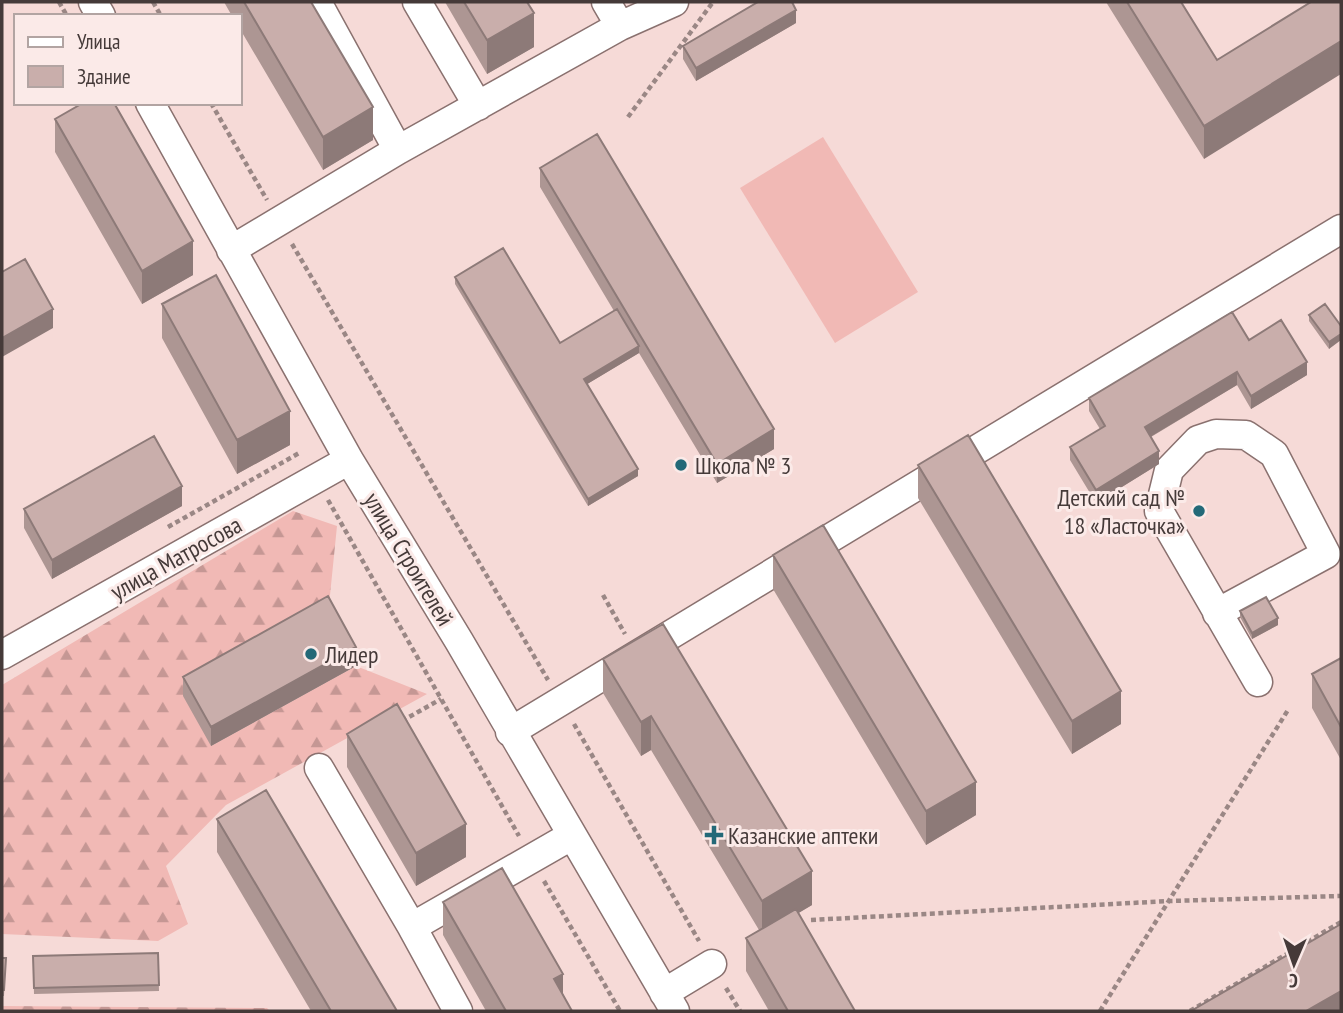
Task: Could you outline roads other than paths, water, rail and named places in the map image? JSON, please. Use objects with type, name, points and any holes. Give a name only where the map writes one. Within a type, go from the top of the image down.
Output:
[{"type":"street","points":[[317,2],[398,150]]},
{"type":"street","points":[[417,2],[478,106]]},
{"type":"street","points":[[606,2],[620,26]]},
{"type":"street","points":[[231,250],[398,150],[620,26],[674,2]]},
{"type":"street","name":"улица Строителей","points":[[151,105],[349,460],[459,641],[669,1002]]},
{"type":"street","points":[[510,732],[1341,229]]},
{"type":"street","points":[[1217,613],[1326,554],[1274,454],[1246,435],[1216,434],[1198,440],[1169,470],[1159,511],[1217,613],[1258,682]]},
{"type":"street","name":"улица Матросова","points":[[2,655],[349,460]]},
{"type":"street","points":[[319,768],[458,1011]]},
{"type":"street","points":[[412,927],[571,836]]},
{"type":"street","points":[[669,1002],[712,964]]},
{"type":"place","name":"Школа № 3","points":[[681,465]]},
{"type":"place","name":"Детский сад № 18 «Ласточка»","points":[[1199,511]]},
{"type":"place","name":"Лидер","points":[[311,654]]},
{"type":"place","name":"Казанские аптеки","points":[[714,835]]}]
